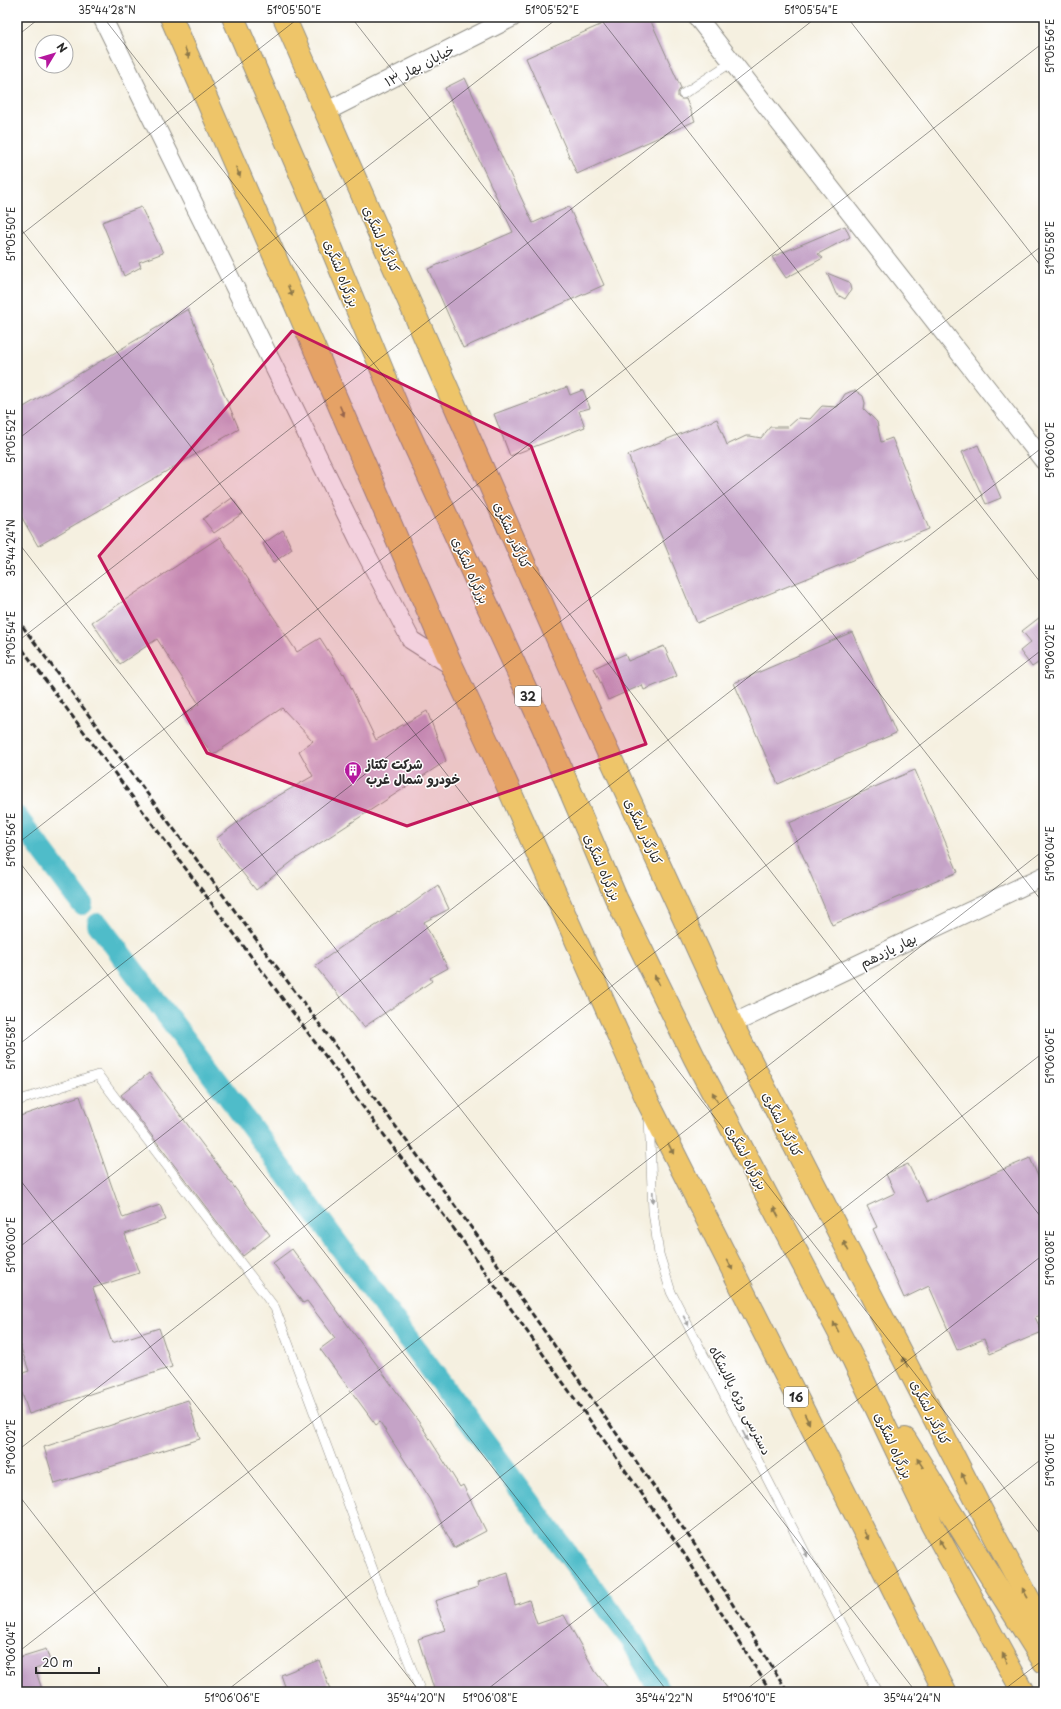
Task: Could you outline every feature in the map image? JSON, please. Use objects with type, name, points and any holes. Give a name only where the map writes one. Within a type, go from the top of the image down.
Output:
[{"type":"main road","points":[[171,17],[452,666],[496,760],[648,1102]]},
{"type":"main road","name":"بزرگراه لشگری","points":[[233,17],[310,196],[402,418],[542,727],[616,898],[695,1059],[854,1361],[932,1525],[1023,1692]]},
{"type":"main road","name":"کنارگذر لشگری","points":[[284,17],[595,724],[732,1024],[994,1535],[1044,1627]]},
{"type":"main road","name":"16","points":[[648,1102],[945,1692]]},
{"type":"main road","points":[[854,1361],[936,1488],[1044,1662]]},
{"type":"street","points":[[102,17],[359,540],[411,640],[452,666]]},
{"type":"street","name":"خیابان بهار ۱۳","points":[[325,112],[513,17]]},
{"type":"street","points":[[697,17],[1044,461]]},
{"type":"street","name":"بهار یازدهم","points":[[732,1024],[1044,876]]},
{"type":"lane","points":[[683,94],[732,62]]},
{"type":"lane","points":[[17,1101],[98,1075],[275,1308],[384,1602],[420,1692]]},
{"type":"lane","name":"دسترسی ویژه پالایشگاه","points":[[648,1102],[653,1211],[659,1254],[670,1292],[877,1692]]},
{"type":"highlighted area","points":[[292,331],[531,446],[646,744],[407,826],[207,753],[99,556]]},
{"type":"building","points":[[618,17],[649,17],[681,88],[678,92],[678,97],[681,99],[686,99],[695,121],[577,174],[526,58]]},
{"type":"building","points":[[465,78],[533,223],[569,207],[604,285],[463,348],[428,269],[513,232],[445,88]]},
{"type":"building","points":[[141,207],[163,253],[139,262],[141,267],[124,276],[102,222]]},
{"type":"building","points":[[845,226],[850,237],[818,254],[823,258],[786,278],[772,257]]},
{"type":"building","points":[[827,273],[849,282],[851,290],[845,299],[836,294]]},
{"type":"building","points":[[188,309],[239,429],[38,546],[17,509],[17,411]]},
{"type":"building","points":[[567,387],[570,395],[583,390],[590,408],[579,411],[585,427],[510,456],[494,414]]},
{"type":"building","points":[[856,391],[863,396],[865,403],[864,409],[877,422],[881,442],[892,438],[929,529],[697,623],[628,455],[717,419],[727,445],[746,436],[761,438],[770,427],[788,427],[798,418],[810,419],[822,406],[837,407],[845,394]]},
{"type":"building","points":[[978,445],[1001,498],[986,504],[962,452]]},
{"type":"building","points":[[232,498],[243,513],[214,533],[203,519]]},
{"type":"building","points":[[283,530],[292,549],[273,563],[263,544]]},
{"type":"building","points":[[220,537],[297,652],[320,638],[343,674],[344,673],[376,740],[427,711],[446,761],[294,860],[256,890],[216,839],[255,809],[313,776],[299,751],[313,741],[282,708],[213,755],[184,715],[199,704],[157,639],[120,664],[92,622]]},
{"type":"building","points":[[1044,614],[1044,659],[1032,667],[1020,651],[1031,642],[1022,631]]},
{"type":"building","points":[[852,632],[896,733],[778,784],[734,683]]},
{"type":"building","points":[[664,646],[677,676],[644,690],[642,685],[608,700],[594,668],[625,654],[628,661]]},
{"type":"building","points":[[915,770],[958,872],[832,925],[789,823]]},
{"type":"building","points":[[438,885],[449,909],[424,922],[448,968],[430,978],[432,981],[364,1027],[315,966],[344,945],[398,912],[399,913]]},
{"type":"building","points":[[149,1073],[270,1235],[243,1256],[121,1095]]},
{"type":"building","points":[[80,1096],[123,1218],[160,1205],[166,1220],[125,1234],[139,1273],[93,1288],[112,1343],[159,1328],[172,1367],[29,1414],[17,1378],[17,1375],[29,1371],[17,1337],[17,1117]]},
{"type":"building","points":[[1030,1158],[1044,1190],[1044,1313],[1035,1317],[1042,1332],[990,1354],[984,1339],[957,1350],[929,1286],[904,1298],[873,1229],[877,1227],[867,1206],[895,1193],[886,1174],[908,1164],[927,1202]]},
{"type":"building","points":[[292,1249],[421,1425],[460,1487],[463,1485],[486,1531],[454,1548],[430,1500],[380,1422],[376,1425],[320,1349],[335,1338],[307,1301],[303,1303],[273,1263]]},
{"type":"building","points":[[188,1400],[200,1439],[55,1484],[44,1447]]},
{"type":"building","points":[[508,1573],[515,1605],[529,1600],[537,1624],[564,1615],[595,1671],[611,1692],[435,1692],[418,1639],[445,1630],[435,1601],[478,1587],[477,1583]]},
{"type":"building","points":[[46,1649],[51,1664],[35,1669],[43,1692],[17,1692],[17,1658]]},
{"type":"building","points":[[319,1660],[331,1692],[287,1692],[281,1675]]},
{"type":"waterway","points":[[17,817],[82,904]]},
{"type":"waterway","points":[[98,924],[246,1120],[632,1641],[660,1692]]},
{"type":"railway","points":[[17,619],[476,1234],[697,1548],[788,1692]]},
{"type":"railway","points":[[17,642],[463,1241],[683,1552],[771,1692]]},
{"type":"place","name":"شرکت تکتاز خودرو شمال غرب","points":[[353,785]]}]
